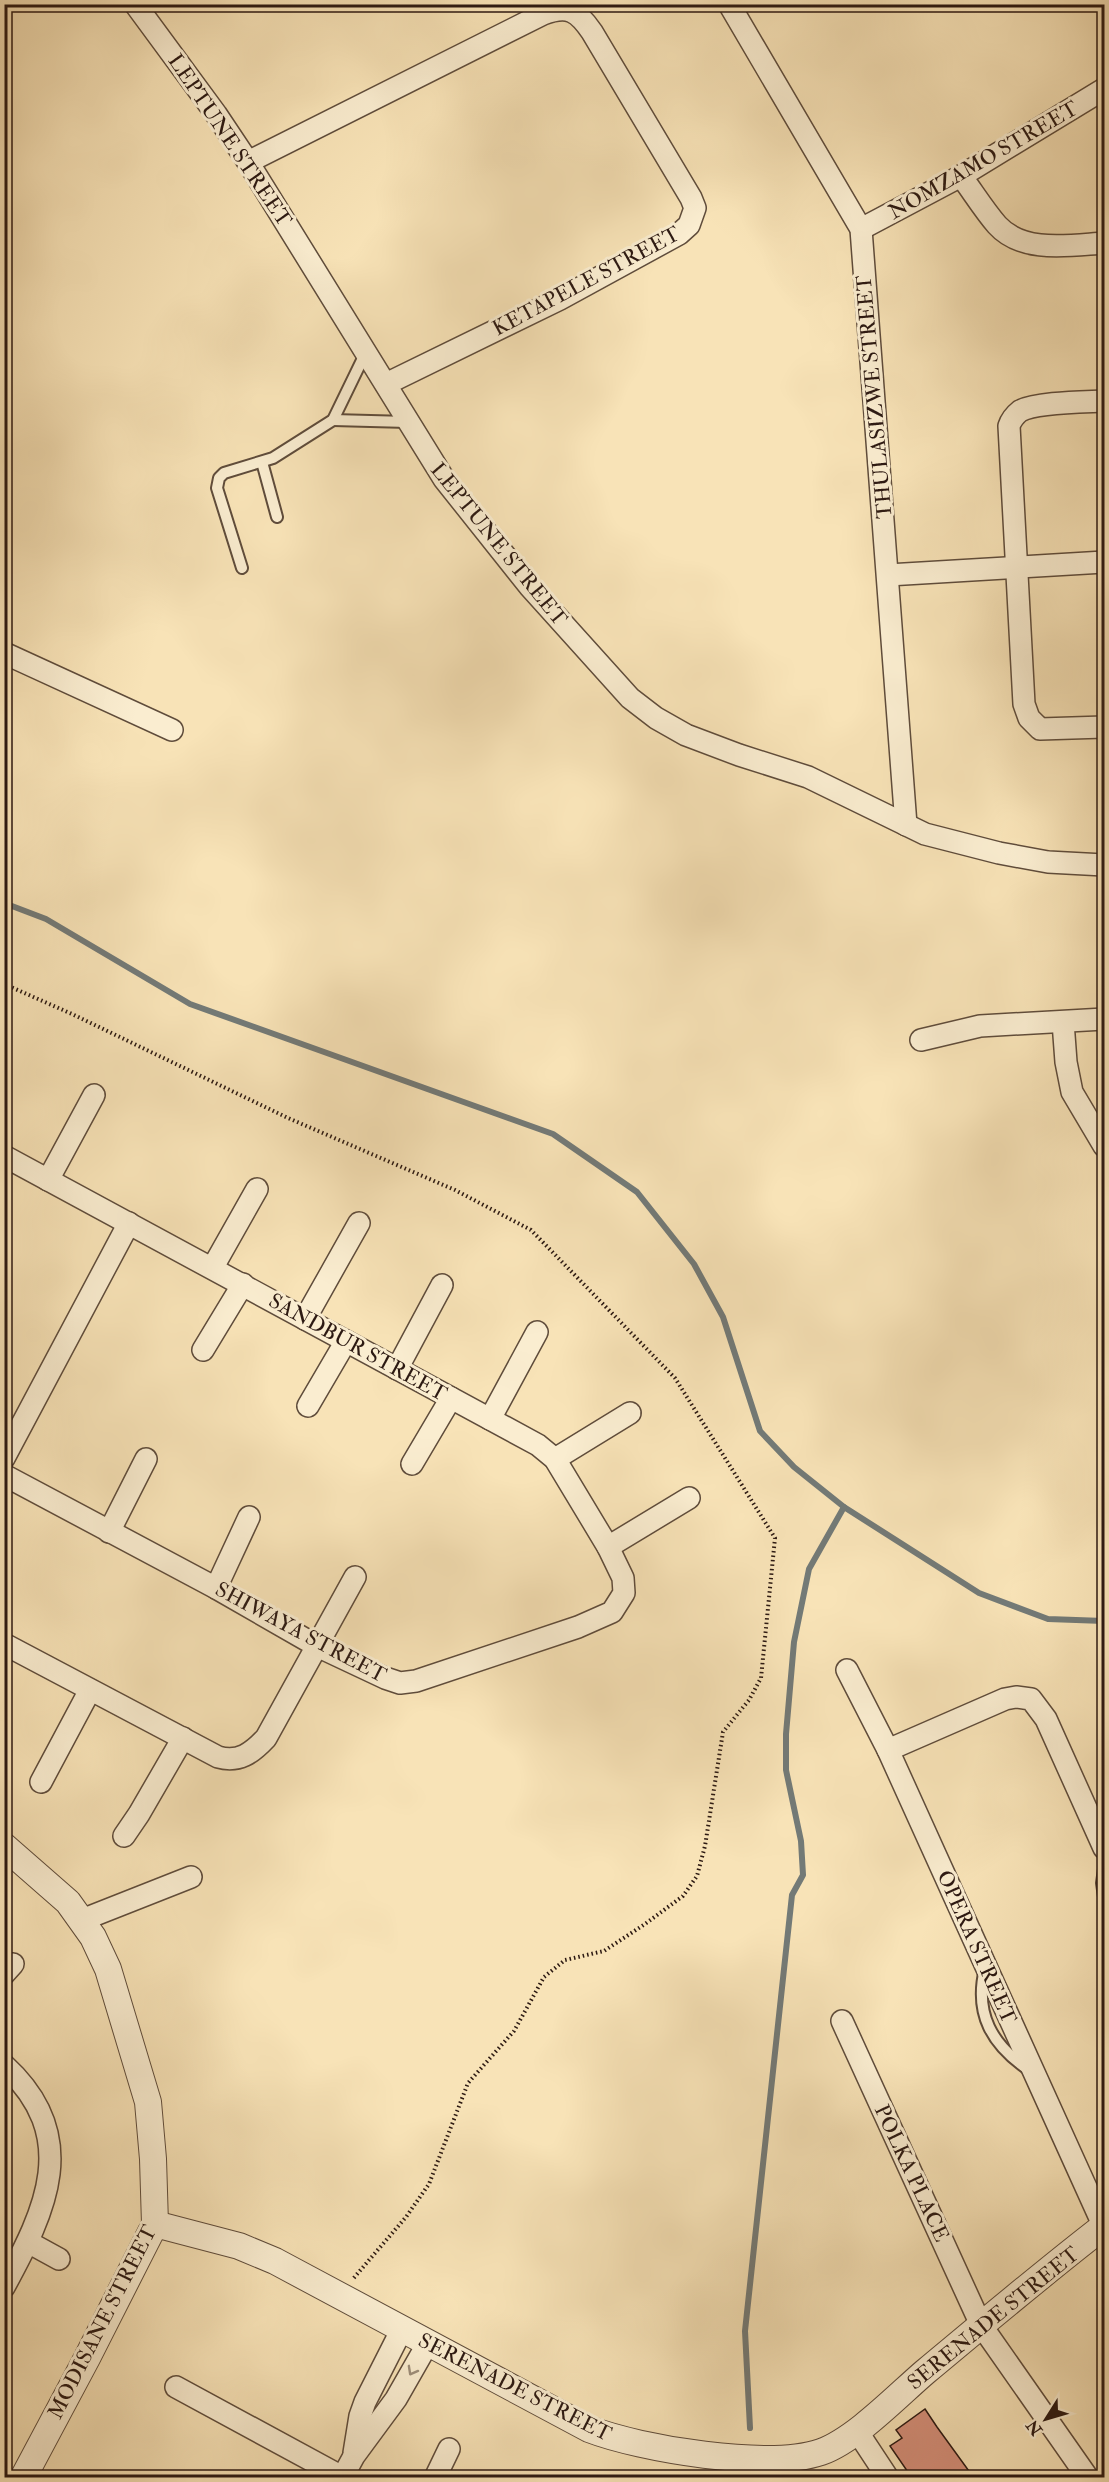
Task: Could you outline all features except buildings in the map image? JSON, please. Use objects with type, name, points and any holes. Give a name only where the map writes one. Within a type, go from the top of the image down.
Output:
[{"type":"street","name":"LEPTUNE STREET","points":[[135,4],[216,114],[248,162],[433,463],[463,505],[530,587],[630,699],[656,718],[686,735],[807,777],[926,834],[999,853],[1048,862],[1104,866]]},
{"type":"street","name":"THULASIZWE STREET","points":[[735,7],[861,229],[906,825]]},
{"type":"street","name":"KETAPELE STREET","points":[[248,162],[543,14],[558,9],[571,10],[582,18],[592,32],[691,198],[695,208],[689,225],[679,234],[560,299],[386,384]]},
{"type":"street","name":"NOMZAMO STREET","points":[[861,229],[960,176],[1104,89]]},
{"type":"street","points":[[960,176],[998,226],[1016,237],[1046,246],[1104,243]]},
{"type":"street","points":[[1104,401],[1034,407],[1021,411],[1011,421],[1009,438],[1023,690],[1029,718],[1040,729],[1104,727]]},
{"type":"street","points":[[888,575],[1104,562]]},
{"type":"street","points":[[4,653],[172,730]]},
{"type":"street","points":[[921,1040],[980,1026],[1104,1019]]},
{"type":"street","points":[[1063,1022],[1066,1062],[1072,1092],[1104,1146]]},
{"type":"street","points":[[48,1180],[94,1095]]},
{"type":"street","name":"SANDBUR STREET","points":[[4,1156],[213,1267],[538,1445],[555,1460],[608,1547],[623,1578],[625,1587],[612,1612]]},
{"type":"street","points":[[213,1267],[257,1189]]},
{"type":"street","points":[[4,1458],[129,1223]]},
{"type":"street","points":[[305,1319],[359,1224]]},
{"type":"street","points":[[203,1350],[243,1284]]},
{"type":"street","points":[[397,1368],[442,1285]]},
{"type":"street","points":[[490,1419],[537,1332]]},
{"type":"street","points":[[308,1407],[346,1341]]},
{"type":"street","points":[[412,1464],[451,1398]]},
{"type":"street","points":[[555,1460],[630,1413]]},
{"type":"street","points":[[109,1532],[146,1459]]},
{"type":"street","name":"SHIWAYA STREET","points":[[4,1475],[216,1588],[317,1646],[400,1683],[416,1681],[578,1627],[612,1612]]},
{"type":"street","points":[[608,1547],[689,1498]]},
{"type":"street","points":[[216,1588],[249,1517]]},
{"type":"street","points":[[6,1648],[226,1759],[245,1757],[266,1738],[355,1576]]},
{"type":"street","name":"OPERA STREET","points":[[847,1670],[888,1750],[1104,2227]]},
{"type":"street","points":[[41,1782],[90,1690]]},
{"type":"street","points":[[888,1750],[1005,1699],[1016,1697],[1031,1699],[1046,1719],[1104,1848]]},
{"type":"street","points":[[124,1836],[183,1738]]},
{"type":"street","name":"MODISANE STREET","points":[[4,1846],[68,1902],[93,1937],[108,1969],[148,2102],[153,2150],[155,2224],[23,2478]]},
{"type":"street","points":[[82,1920],[191,1877]]},
{"type":"street","name":"POLKA PLACE","points":[[842,2021],[981,2325],[1088,2478]]},
{"type":"street","points":[[4,2065],[25,2086],[39,2110],[51,2156],[47,2192],[41,2216],[4,2287]]},
{"type":"street","name":"SERENADE STREET","points":[[155,2224],[239,2246],[275,2261],[589,2429],[615,2439],[714,2455],[767,2459],[805,2457],[824,2451],[857,2430],[981,2325],[1104,2227]]},
{"type":"street","points":[[28,2242],[59,2259]]},
{"type":"street","points":[[354,2457],[360,2416],[365,2402],[402,2329]]},
{"type":"street","points":[[176,2387],[343,2477],[354,2457],[396,2399],[428,2343]]},
{"type":"street","points":[[857,2430],[888,2478]]},
{"type":"street","points":[[435,2478],[449,2449]]},
{"type":"lane","points":[[242,568],[217,488],[219,478],[224,473],[273,458],[333,420],[366,352]]},
{"type":"lane","points":[[333,420],[408,422]]},
{"type":"lane","points":[[262,462],[277,517]]},
{"type":"lane","points":[[1104,1869],[1102,1883],[1104,1897]]},
{"type":"path","points":[[4,984],[72,1014],[288,1119],[455,1190],[531,1230],[675,1378],[775,1538],[761,1678],[749,1700],[723,1732],[705,1846],[697,1876],[684,1896],[645,1924],[604,1951],[566,1960],[544,1977],[514,2031],[468,2083],[429,2184],[406,2217],[339,2295]]},
{"type":"waterway","points":[[4,903],[46,919],[190,1004],[553,1134],[637,1192],[694,1264],[723,1317],[760,1431],[794,1467],[844,1507],[979,1593],[1048,1619],[1104,1621]]},
{"type":"waterway","points":[[750,2428],[745,2331],[792,1895],[803,1875],[801,1841],[786,1770],[786,1734],[794,1642],[809,1569],[844,1507]]},
{"type":"waterway","points":[[747,2471],[748,2478]]}]
